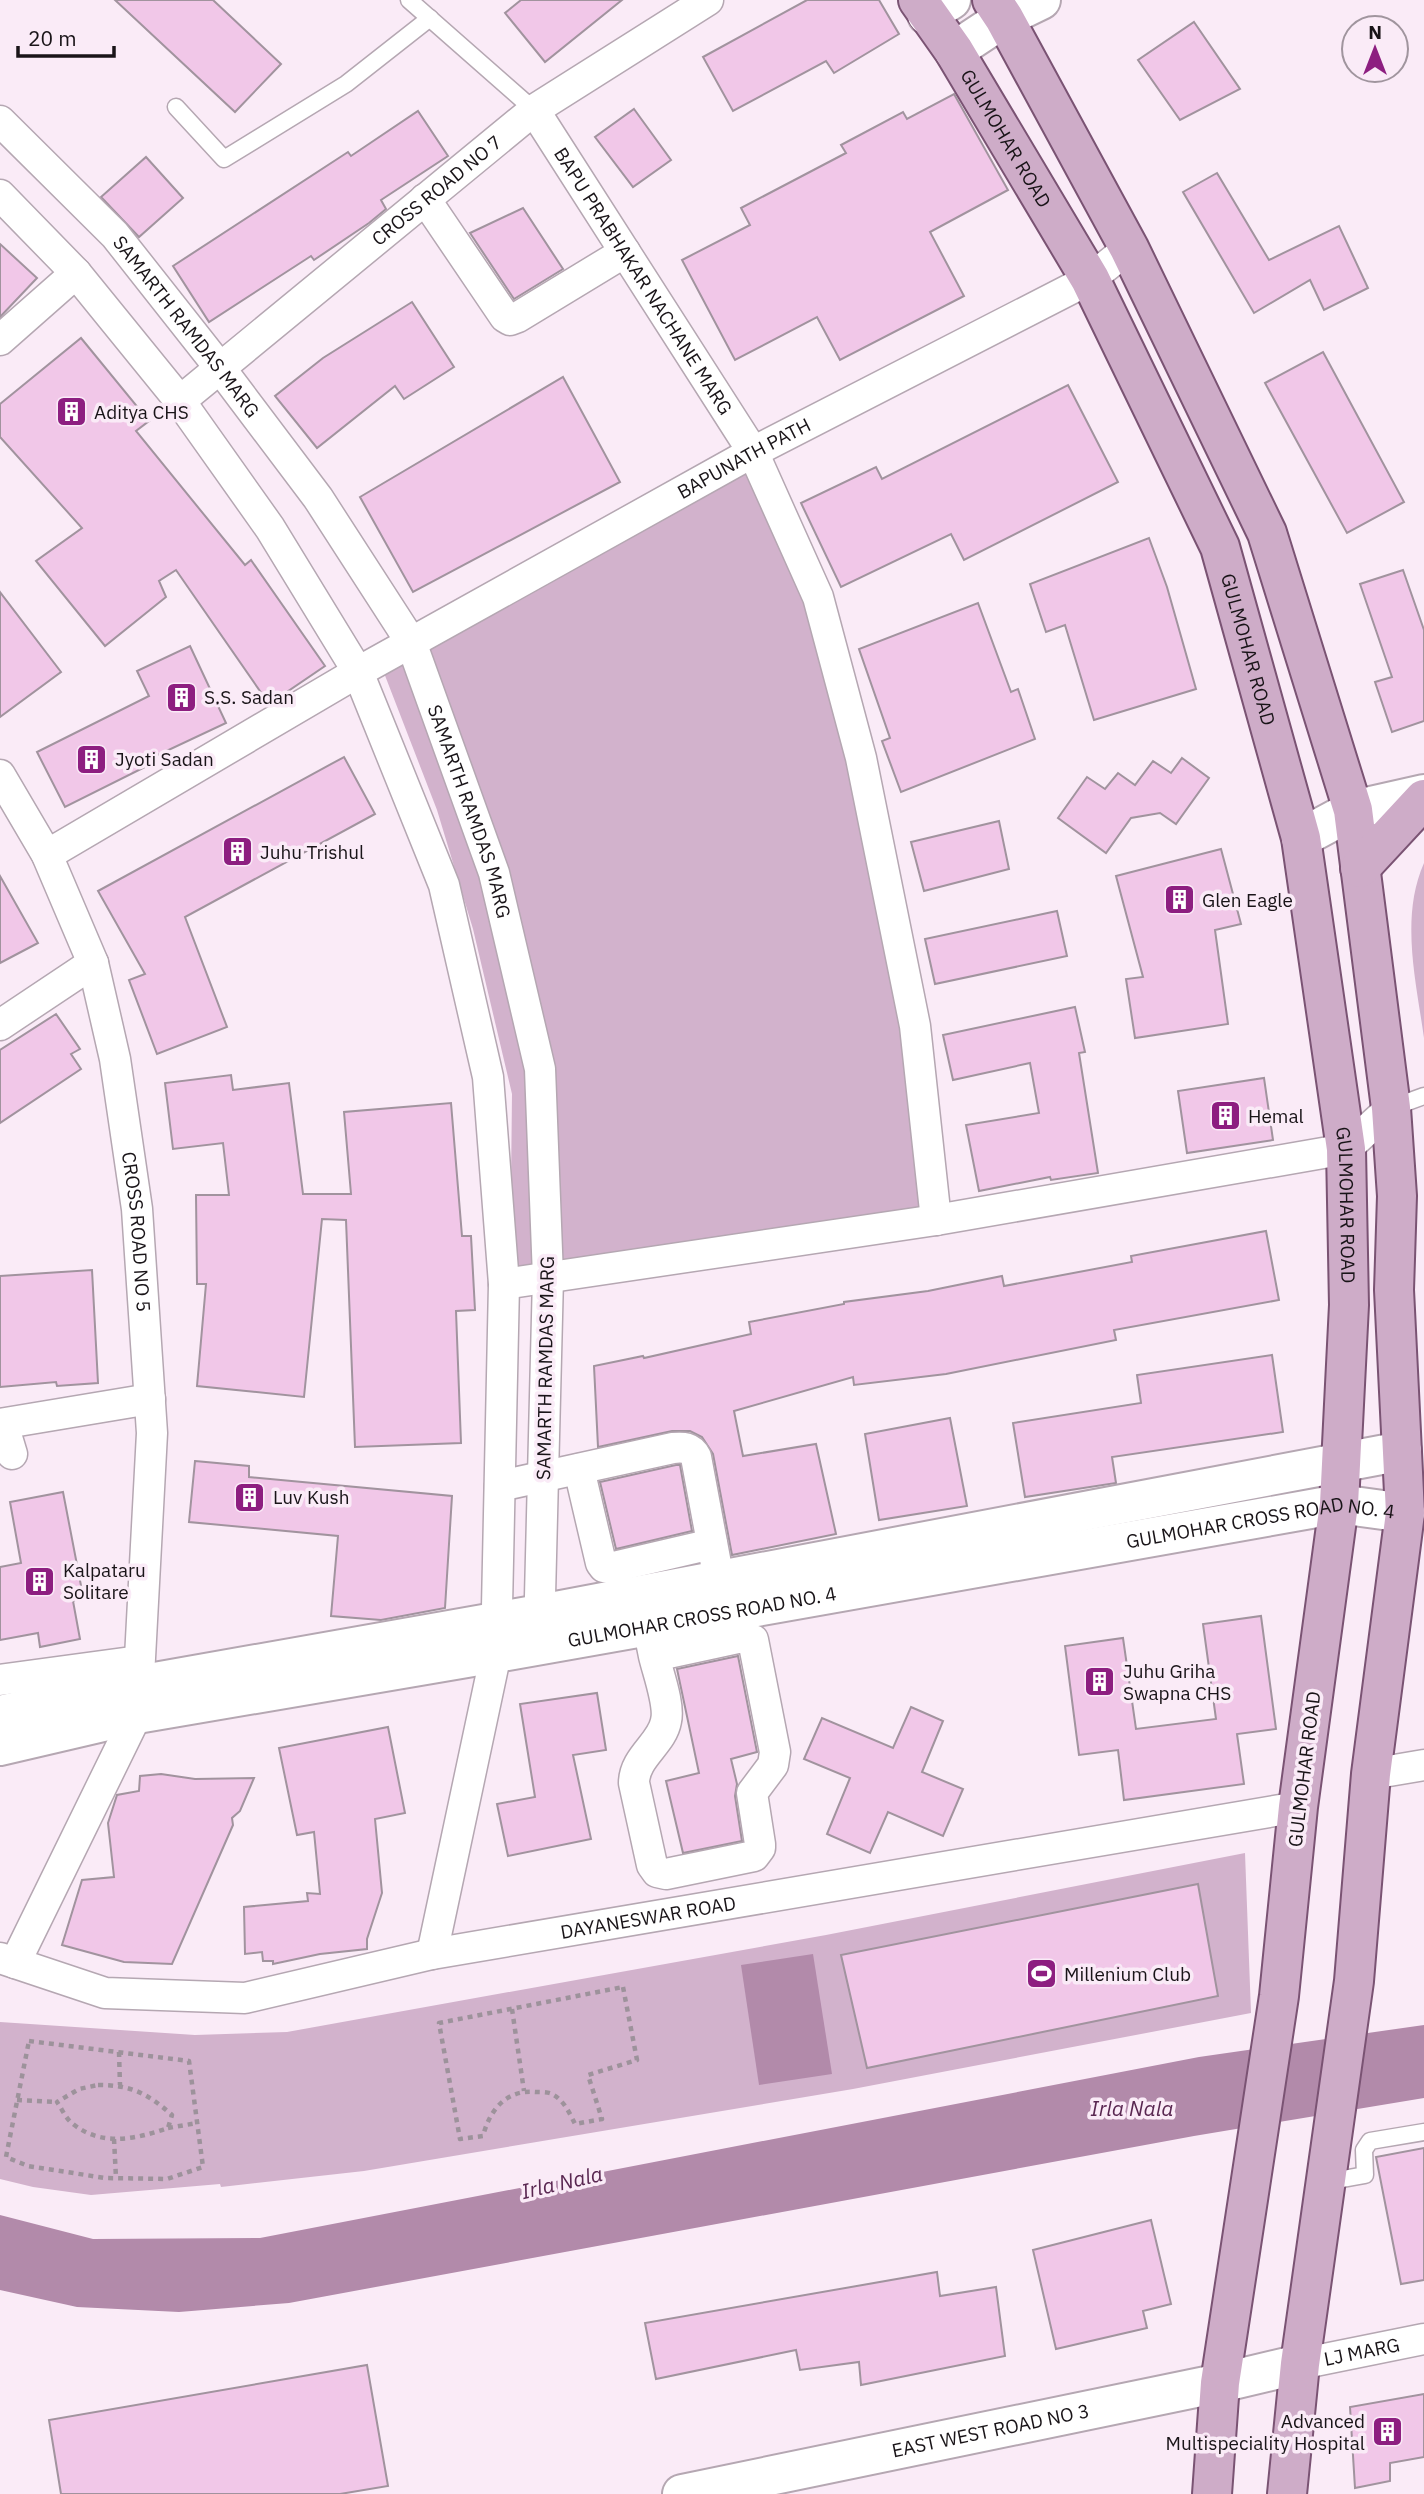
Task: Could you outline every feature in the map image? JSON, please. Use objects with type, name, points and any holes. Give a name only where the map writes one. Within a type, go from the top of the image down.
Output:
[{"type":"main road","name":"GULMOHAR ROAD","points":[[932,5],[954,51],[1090,279],[1220,547],[1301,838],[1346,1149],[1349,1305],[1339,1504],[1298,1807],[1279,1996],[1220,2384],[1212,2494]]},
{"type":"main road","points":[[998,9],[1129,248],[1267,533],[1353,810],[1360,868],[1408,1102],[1397,1196],[1394,1290],[1402,1451],[1414,1512],[1371,1774],[1354,1981],[1300,2364],[1287,2494]]},
{"type":"main road","points":[[1360,868],[1424,799]]},
{"type":"street","name":"CROSS ROAD NO 7","points":[[180,401],[534,110],[708,0]]},
{"type":"street","points":[[954,51],[998,9],[1041,0]]},
{"type":"street","name":"BAPU PRABHAKAR NACHANE MARG","points":[[534,110],[753,452],[818,597],[861,758],[915,1026],[936,1220]]},
{"type":"street","name":"SAMARTH RAMDAS MARG","points":[[0,121],[115,235],[318,498],[411,642],[494,873],[540,1069],[548,1277],[539,1630]]},
{"type":"street","points":[[0,195],[76,273],[180,401],[270,528],[358,672],[444,885],[488,1077],[504,1284],[496,1637],[432,1954]]},
{"type":"street","points":[[425,199],[505,317],[510,320],[625,252]]},
{"type":"street","name":"BAPUNATH PATH","points":[[47,855],[358,672],[753,452],[1090,279],[1129,248]]},
{"type":"street","points":[[0,340],[76,273]]},
{"type":"street","name":"CROSS ROAD NO 5","points":[[0,775],[47,855],[93,963],[115,1059],[137,1209],[152,1433],[138,1687]]},
{"type":"street","points":[[1301,838],[1353,810],[1424,794]]},
{"type":"street","points":[[0,1026],[93,963]]},
{"type":"street","points":[[504,1284],[936,1220],[1346,1149],[1408,1102]]},
{"type":"street","points":[[12,1454],[2,1424],[150,1399]]},
{"type":"street","points":[[500,1486],[673,1448],[687,1448],[693,1451],[696,1457],[716,1562],[604,1567],[579,1469]]},
{"type":"street","name":"GULMOHAR CROSS ROAD NO. 4","points":[[1,1686],[138,1687],[539,1630],[716,1562],[1341,1463],[1402,1451]]},
{"type":"street","name":"GULMOHAR CROSS ROAD NO. 4","points":[[539,1630],[651,1641],[1339,1504],[1414,1512]]},
{"type":"street","points":[[742,1637],[753,1640],[775,1746],[773,1765],[752,1793],[760,1844],[754,1856],[666,1874],[657,1872],[652,1865],[634,1783],[634,1772],[667,1721],[651,1641],[742,1637]]},
{"type":"street","points":[[7,1961],[138,1687]]},
{"type":"street","name":"GULMOHAR CROSS ROAD NO. 4","points":[[0,1746],[138,1687]]},
{"type":"street","points":[[1371,1774],[1424,1765]]},
{"type":"street","name":"DAYANESWAR ROAD","points":[[7,1961],[104,1993],[245,1998],[432,1954],[1298,1807]]},
{"type":"street","name":"LJ MARG","points":[[1300,2364],[1424,2339]]},
{"type":"street","name":"EAST WEST ROAD NO 3","points":[[682,2494],[1220,2384],[1300,2364]]},
{"type":"lane","points":[[409,0],[534,110]]},
{"type":"lane","points":[[176,107],[224,159],[346,84],[430,18]]},
{"type":"lane","points":[[1326,2182],[1365,2175],[1364,2150],[1370,2141],[1424,2132]]},
{"type":"path","points":[[623,1987],[637,2060],[588,2075],[601,2119],[575,2124],[566,2107],[552,2093],[524,2091],[515,2092],[500,2103],[486,2124],[483,2136],[460,2139],[439,2023],[623,1987]]},
{"type":"path","points":[[512,2009],[524,2091]]},
{"type":"path","points":[[29,2041],[189,2061],[203,2167],[167,2179],[116,2178],[28,2166],[6,2157],[18,2099],[29,2041]]},
{"type":"path","points":[[119,2052],[120,2085]]},
{"type":"path","points":[[18,2099],[57,2102],[79,2090],[98,2085],[120,2085],[149,2096],[162,2105],[172,2115],[168,2128]]},
{"type":"path","points":[[57,2102],[71,2123],[103,2139],[148,2135],[197,2123]]},
{"type":"path","points":[[114,2139],[116,2178]]},
{"type":"shaded area","points":[[748,462],[814,620],[862,816],[900,1000],[928,1212],[510,1276],[512,1094],[473,929],[437,810],[379,660]]},
{"type":"shaded area","points":[[1424,863],[1424,1038],[1414,972],[1411,927],[1417,884]]},
{"type":"shaded area","points":[[1245,1853],[1251,2013],[853,2089],[364,2171],[221,2187],[220,2184],[91,2195],[33,2187],[0,2179],[0,2022],[195,2035],[287,2032],[826,1935]]},
{"type":"water","points":[[813,1954],[832,2074],[759,2085],[741,1965]]},
{"type":"water","name":"Irla Nala","points":[[1424,2025],[1424,2098],[1194,2136],[289,2303],[179,2312],[77,2307],[0,2290],[0,2215],[93,2239],[260,2238],[1199,2057]]},
{"type":"building","points":[[115,0],[213,0],[281,64],[235,112]]},
{"type":"building","points":[[521,0],[622,0],[545,62],[505,13]]},
{"type":"building","points":[[807,0],[879,0],[899,34],[834,73],[826,61],[733,111],[703,57]]},
{"type":"building","points":[[1194,22],[1240,89],[1180,120],[1138,60]]},
{"type":"building","points":[[954,94],[1008,190],[930,232],[964,296],[840,360],[817,317],[735,360],[682,260],[750,225],[741,208],[846,153],[841,145],[903,112],[907,119]]},
{"type":"building","points":[[634,109],[671,160],[633,187],[595,137]]},
{"type":"building","points":[[418,111],[448,156],[381,200],[386,209],[369,223],[314,260],[311,256],[209,322],[173,266],[348,152],[351,156]]},
{"type":"building","points":[[146,157],[183,198],[139,237],[101,197]]},
{"type":"building","points":[[1217,173],[1269,260],[1339,226],[1368,288],[1324,310],[1310,280],[1254,313],[1183,192]]},
{"type":"building","points":[[523,208],[563,269],[514,299],[470,233]]},
{"type":"building","points":[[0,244],[37,278],[0,317]]},
{"type":"building","points":[[412,302],[454,367],[404,399],[395,386],[317,448],[275,396],[323,358]]},
{"type":"building","points":[[81,338],[149,421],[136,431],[245,565],[251,560],[325,666],[269,704],[176,570],[159,581],[166,597],[105,646],[36,561],[82,528],[0,437],[0,404]]},
{"type":"building","points":[[1323,352],[1404,502],[1347,533],[1265,383]]},
{"type":"building","points":[[563,377],[620,482],[413,592],[360,497]]},
{"type":"building","points":[[1068,385],[1118,482],[964,560],[951,534],[841,587],[801,503],[876,467],[882,479]]},
{"type":"building","points":[[1149,538],[1167,587],[1196,689],[1094,720],[1065,625],[1046,632],[1030,584]]},
{"type":"building","points":[[1403,570],[1424,630],[1424,721],[1392,732],[1375,682],[1392,677],[1360,584]]},
{"type":"building","points":[[0,592],[61,672],[0,717]]},
{"type":"building","points":[[978,603],[1011,692],[1018,689],[1035,739],[901,792],[882,741],[890,738],[859,649]]},
{"type":"building","points":[[190,646],[226,723],[145,761],[147,766],[65,807],[37,752],[149,696],[137,671]]},
{"type":"building","name":"Juhu Trishul","points":[[344,757],[375,814],[185,917],[227,1027],[157,1054],[129,980],[145,974],[98,891]]},
{"type":"building","points":[[1182,758],[1209,778],[1176,824],[1160,813],[1131,818],[1106,853],[1058,818],[1087,777],[1105,789],[1118,773],[1135,785],[1153,761],[1171,773]]},
{"type":"building","points":[[999,821],[1009,869],[924,891],[911,842]]},
{"type":"building","points":[[1221,849],[1241,924],[1215,930],[1228,1024],[1135,1038],[1126,979],[1143,977],[1116,876]]},
{"type":"building","points":[[0,876],[38,943],[0,963]]},
{"type":"building","points":[[1057,911],[1067,956],[935,984],[925,939]]},
{"type":"building","points":[[1075,1007],[1085,1052],[1079,1053],[1098,1173],[1051,1180],[1050,1177],[979,1191],[966,1125],[1039,1113],[1030,1063],[953,1080],[943,1035]]},
{"type":"building","points":[[56,1014],[80,1049],[71,1054],[81,1069],[0,1123],[0,1050]]},
{"type":"building","points":[[231,1075],[233,1090],[289,1083],[303,1194],[351,1194],[344,1112],[451,1103],[462,1236],[471,1236],[475,1310],[456,1311],[461,1443],[355,1447],[346,1220],[322,1219],[304,1397],[197,1386],[206,1284],[197,1284],[196,1195],[229,1195],[223,1143],[173,1149],[165,1083]]},
{"type":"building","name":"Hemal","points":[[1264,1078],[1273,1140],[1187,1153],[1178,1091]]},
{"type":"building","points":[[1266,1231],[1279,1300],[1114,1330],[1116,1340],[946,1374],[854,1385],[853,1377],[734,1411],[743,1456],[816,1444],[836,1534],[732,1555],[713,1454],[702,1437],[690,1431],[672,1431],[598,1447],[594,1366],[643,1356],[644,1358],[751,1334],[749,1322],[844,1302],[928,1291],[1002,1276],[1004,1286],[1132,1262],[1131,1256]]},
{"type":"building","points":[[92,1270],[98,1383],[57,1386],[56,1382],[0,1387],[0,1276]]},
{"type":"building","points":[[1272,1355],[1283,1432],[1112,1457],[1116,1483],[1025,1497],[1013,1423],[1141,1403],[1137,1375]]},
{"type":"building","points":[[950,1418],[967,1506],[879,1520],[865,1434]]},
{"type":"building","points":[[195,1461],[249,1466],[249,1477],[452,1496],[445,1608],[381,1620],[331,1616],[338,1536],[189,1522]]},
{"type":"building","points":[[680,1465],[692,1531],[616,1549],[600,1482]]},
{"type":"building","name":"Kalpataru Solitare","points":[[63,1492],[83,1596],[73,1601],[80,1639],[40,1647],[38,1633],[0,1640],[0,1567],[21,1563],[10,1502]]},
{"type":"building","name":"Juhu Griha Swapna CHS","points":[[1261,1616],[1276,1729],[1237,1734],[1244,1784],[1124,1800],[1118,1750],[1079,1755],[1065,1646],[1123,1638],[1136,1729],[1216,1719],[1203,1624]]},
{"type":"building","points":[[738,1656],[757,1752],[731,1759],[737,1784],[735,1796],[742,1841],[683,1853],[666,1781],[699,1773],[677,1669]]},
{"type":"building","points":[[597,1693],[606,1750],[573,1755],[591,1839],[508,1856],[497,1804],[535,1797],[520,1704]]},
{"type":"building","points":[[911,1707],[943,1721],[922,1772],[963,1789],[943,1836],[888,1812],[870,1853],[827,1834],[850,1778],[804,1759],[822,1718],[893,1748]]},
{"type":"building","points":[[388,1727],[405,1813],[375,1819],[382,1893],[367,1939],[367,1949],[320,1954],[273,1964],[273,1961],[263,1961],[262,1952],[245,1954],[244,1907],[308,1901],[307,1893],[320,1894],[314,1832],[297,1835],[279,1748]]},
{"type":"building","points":[[161,1774],[195,1779],[254,1778],[240,1811],[232,1818],[233,1825],[172,1964],[124,1962],[62,1945],[82,1880],[114,1877],[108,1823],[117,1795],[139,1791],[140,1776]]},
{"type":"building","name":"Millenium Club","points":[[1198,1884],[1218,1996],[867,2068],[841,1955]]},
{"type":"building","points":[[1424,2148],[1424,2280],[1401,2284],[1376,2157]]},
{"type":"building","points":[[1151,2220],[1171,2304],[1143,2311],[1147,2328],[1056,2349],[1033,2250]]},
{"type":"building","points":[[937,2272],[940,2296],[996,2287],[1005,2356],[861,2385],[859,2362],[800,2370],[796,2350],[656,2379],[645,2323]]},
{"type":"building","points":[[367,2365],[388,2486],[340,2494],[61,2494],[49,2420]]},
{"type":"building","name":"Advanced Multispeciality Hospital","points":[[1424,2394],[1424,2457],[1390,2463],[1390,2481],[1355,2488],[1350,2407]]},
{"type":"place","name":"Aditya CHS","points":[[71,412]]},
{"type":"place","name":"S.S. Sadan","points":[[181,697]]},
{"type":"place","name":"Jyoti Sadan","points":[[92,759]]},
{"type":"place","name":"Juhu Trishul","points":[[237,852]]},
{"type":"place","name":"Glen Eagle","points":[[1179,900]]},
{"type":"place","name":"Hemal","points":[[1225,1116]]},
{"type":"place","name":"Luv Kush","points":[[250,1497]]},
{"type":"place","name":"Kalpataru Solitare","points":[[40,1581]]},
{"type":"place","name":"Juhu Griha Swapna CHS","points":[[1100,1682]]},
{"type":"place","name":"Millenium Club","points":[[1041,1974]]},
{"type":"place","name":"Advanced Multispeciality Hospital","points":[[1388,2432]]}]
